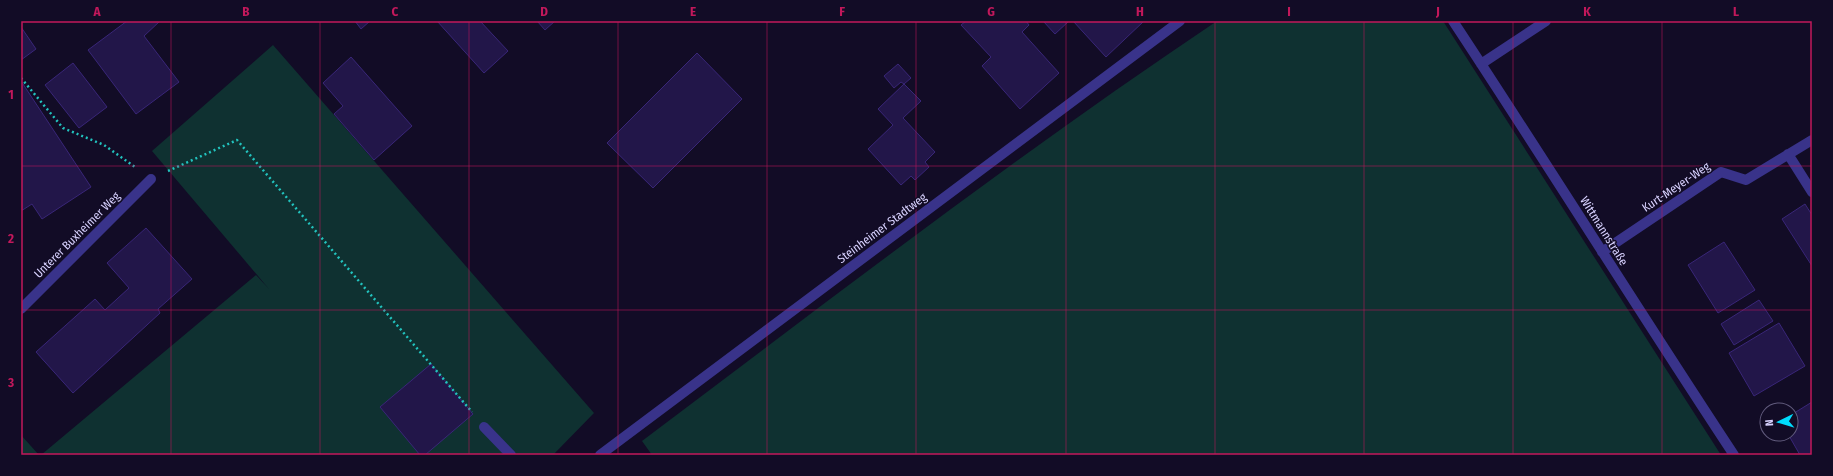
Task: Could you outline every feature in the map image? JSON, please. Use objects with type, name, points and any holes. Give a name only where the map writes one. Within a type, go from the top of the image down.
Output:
[{"type":"street","name":"Steinheimer Stadtweg","points":[[600,455],[1180,21]]},
{"type":"street","name":"Wittmannstraße","points":[[1453,21],[1734,455]]},
{"type":"street","points":[[1481,64],[1546,21]]},
{"type":"street","name":"Kurt-Meyer-Weg","points":[[1602,252],[1721,172],[1746,180],[1812,140]]},
{"type":"street","points":[[1788,154],[1812,192]]},
{"type":"street","name":"Unterer Buxheimer Weg","points":[[21,309],[150,179]]},
{"type":"street","points":[[484,427],[511,455]]},
{"type":"path","points":[[21,78],[63,128],[104,145],[150,179],[237,140],[484,427]]},
{"type":"green space","points":[[1217,21],[1443,21],[1721,455],[652,455],[642,441],[855,280],[999,174],[1071,122]]},
{"type":"green space","points":[[273,45],[594,413],[553,455],[41,455],[256,275],[269,289],[152,151]]},
{"type":"green space","points":[[21,435],[39,455],[21,455]]},
{"type":"building","points":[[127,21],[160,21],[144,36],[179,82],[136,114],[88,50]]},
{"type":"building","points":[[355,21],[370,21],[361,29]]},
{"type":"building","points":[[437,21],[480,21],[508,51],[484,73]]},
{"type":"building","points":[[537,21],[555,21],[545,30]]},
{"type":"building","points":[[966,21],[1026,21],[1029,25],[1022,32],[1059,73],[1020,109],[982,66],[991,57],[961,25]]},
{"type":"building","points":[[1043,21],[1069,21],[1055,34]]},
{"type":"building","points":[[1073,21],[1144,21],[1106,57]]},
{"type":"building","points":[[21,27],[36,49],[21,60]]},
{"type":"building","points":[[697,53],[742,99],[653,188],[607,143]]},
{"type":"building","points":[[351,57],[412,126],[374,160],[334,114],[343,106],[323,83]]},
{"type":"building","points":[[73,63],[107,107],[79,128],[45,85]]},
{"type":"building","points":[[898,64],[911,78],[904,84],[901,82],[894,88],[884,76]]},
{"type":"building","points":[[21,81],[91,187],[42,219],[32,204],[21,211]]},
{"type":"building","points":[[904,84],[921,101],[903,118],[935,152],[925,162],[929,167],[915,180],[911,176],[901,185],[868,149],[893,125],[878,109]]},
{"type":"building","points":[[1805,204],[1812,215],[1812,266],[1782,219]]},
{"type":"building","points":[[146,228],[192,279],[158,309],[160,313],[73,393],[36,352],[95,299],[105,310],[129,288],[107,263]]},
{"type":"building","points":[[1724,242],[1755,290],[1718,313],[1688,265]]},
{"type":"building","points":[[1759,300],[1773,321],[1734,345],[1721,324]]},
{"type":"building","points":[[1779,323],[1805,366],[1754,396],[1729,353]]},
{"type":"building","points":[[431,364],[473,414],[425,455],[420,455],[380,407]]},
{"type":"building","points":[[1812,402],[1812,453],[1809,455],[1800,455],[1793,442],[1799,442],[1799,410]]}]
